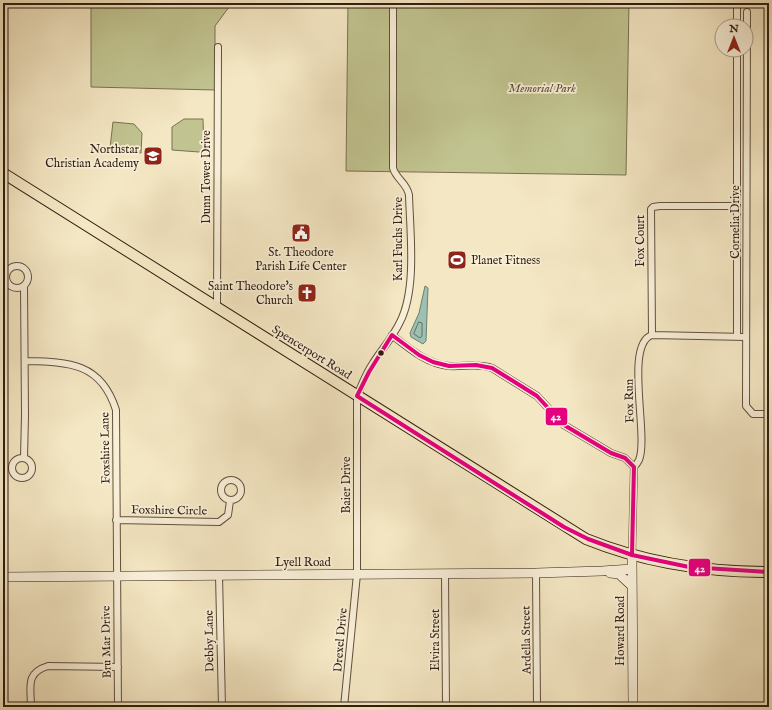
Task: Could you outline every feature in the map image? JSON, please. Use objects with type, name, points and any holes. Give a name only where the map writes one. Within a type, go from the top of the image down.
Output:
[{"type":"main road","name":"Spencerport Road","points":[[3,173],[564,527],[586,539],[632,555],[674,566],[699,569],[769,572]]},
{"type":"street","name":"Karl Fuchs Drive","points":[[357,396],[364,377],[392,335],[405,310],[409,291],[410,195],[407,186],[395,175],[393,168],[393,3]]},
{"type":"street","points":[[737,3],[737,18]]},
{"type":"street","name":"Cornelia Drive","points":[[747,12],[746,406],[753,414],[769,414]]},
{"type":"street","name":"Dunn Tower Drive","points":[[217,308],[218,47]]},
{"type":"street","points":[[737,58],[737,336]]},
{"type":"street","name":"Fox Court","points":[[652,336],[651,209],[653,207],[660,206],[737,206]]},
{"type":"street","points":[[24,286],[24,458]]},
{"type":"street","points":[[392,335],[429,362],[448,366],[486,366],[492,368],[537,396],[564,425],[611,453],[625,458],[634,467]]},
{"type":"street","points":[[652,336],[746,337]]},
{"type":"street","name":"Fox Run","points":[[632,555],[634,467],[639,461],[641,454],[640,346],[647,337],[652,336]]},
{"type":"street","name":"Foxshire Lane","points":[[25,361],[73,364],[91,374],[108,390],[113,400],[117,420],[116,576]]},
{"type":"street","name":"Baier Drive","points":[[357,396],[357,574]]},
{"type":"street","name":"Foxshire Circle","points":[[116,520],[219,522],[228,515],[230,500]]},
{"type":"street","name":"Howard Road","points":[[632,555],[633,707]]},
{"type":"street","name":"Lyell Road","points":[[3,577],[536,573],[632,569]]},
{"type":"street","name":"Lyell Road","points":[[602,571],[619,574],[632,586]]},
{"type":"street","name":"Elvira Street","points":[[445,573],[446,707]]},
{"type":"street","name":"Ardella Street","points":[[536,573],[537,707]]},
{"type":"street","name":"Drexel Drive","points":[[344,707],[357,574]]},
{"type":"street","name":"Debby Lane","points":[[219,575],[222,707]]},
{"type":"street","name":"Bru Mar Drive","points":[[116,576],[118,707]]},
{"type":"street","points":[[31,707],[30,678],[37,669],[48,666],[118,667]]},
{"type":"green space","points":[[91,3],[232,3],[215,26],[215,90],[91,87]]},
{"type":"green space","name":"Memorial Park","points":[[348,3],[629,3],[626,175],[346,171]]},
{"type":"green space","points":[[184,119],[203,119],[204,149],[199,152],[172,150],[172,127]]},
{"type":"green space","points":[[113,122],[134,124],[142,133],[141,153],[114,151],[110,148]]},
{"type":"water","points":[[425,286],[428,288],[426,341],[423,344],[411,337],[410,333],[419,313]]},
{"type":"transit line","name":"42","points":[[392,335],[419,355],[433,362],[449,366],[476,365],[492,368],[537,396],[564,425],[611,453],[625,458],[634,467],[632,555],[588,539],[564,527],[357,396],[369,372],[392,335]]},
{"type":"transit line","name":"42","points":[[632,555],[689,567],[769,572]]},
{"type":"place","name":"Northstar Christian Academy","points":[[153,156]]},
{"type":"place","name":"St. Theodore Parish Life Center","points":[[301,233]]},
{"type":"place","name":"Planet Fitness","points":[[457,260]]},
{"type":"place","name":"Saint Theodore's Church","points":[[307,293]]}]
